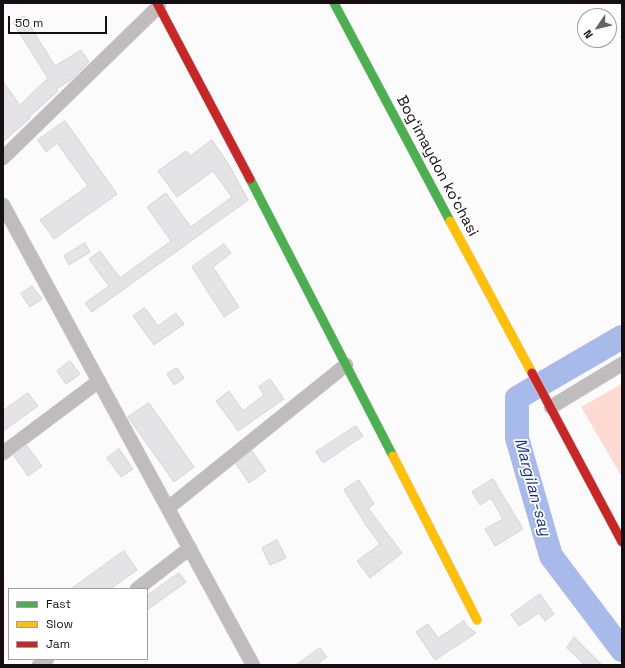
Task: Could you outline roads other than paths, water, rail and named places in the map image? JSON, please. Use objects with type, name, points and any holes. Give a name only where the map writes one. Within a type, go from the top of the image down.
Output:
[{"type":"street","name":"Bogʻimaydon koʻchasi","points":[[337,4],[550,407]]},
{"type":"street","points":[[3,158],[158,5],[477,620]]},
{"type":"street","points":[[5,215],[99,381],[253,665]]},
{"type":"street","points":[[622,364],[550,407],[622,542]]},
{"type":"street","points":[[168,508],[346,365]]},
{"type":"street","points":[[3,453],[99,381]]},
{"type":"street","points":[[138,588],[190,548]]},
{"type":"waterway","name":"Margilan-say","points":[[622,337],[517,398],[517,438],[551,556],[622,650]]}]
